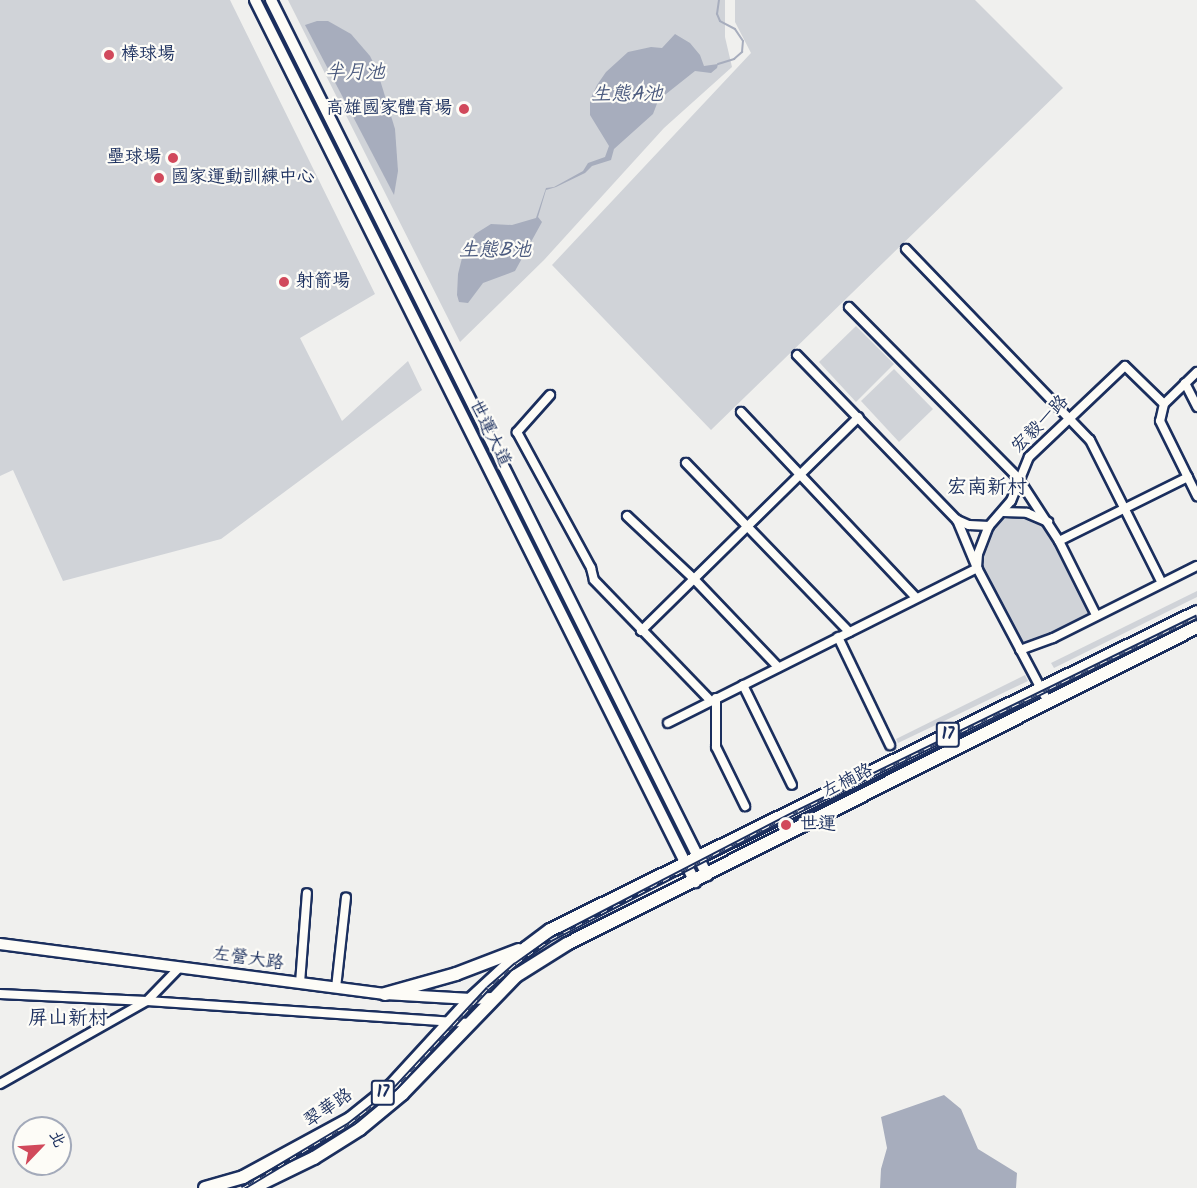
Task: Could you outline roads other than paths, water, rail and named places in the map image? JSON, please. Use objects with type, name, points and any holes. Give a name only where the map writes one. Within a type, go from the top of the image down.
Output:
[{"type":"main road","name":"左楠路","points":[[526,948],[550,930],[1197,612]]},
{"type":"main road","name":"左楠路","points":[[492,998],[516,976],[567,944],[695,882],[1197,627]]},
{"type":"main road","points":[[385,994],[456,974],[526,948]]},
{"type":"main road","name":"翠華路","points":[[205,1188],[243,1177],[350,1119],[392,1086],[471,999],[526,948]]},
{"type":"main road","name":"翠華路","points":[[252,1188],[314,1158],[360,1129],[402,1094],[492,998]]},
{"type":"street","name":"世運大道","points":[[255,0],[695,882]]},
{"type":"street","name":"世運大道","points":[[271,0],[707,875]]},
{"type":"street","points":[[906,249],[1090,440],[1162,583]]},
{"type":"street","points":[[849,307],[1018,478],[1059,541],[1096,615]]},
{"type":"street","points":[[797,355],[957,520],[976,568],[1048,702]]},
{"type":"street","name":"宏毅一路","points":[[976,568],[978,554],[989,526],[993,518],[1003,512],[1011,501],[1018,478],[1029,457],[1125,366],[1164,405]]},
{"type":"street","points":[[1197,372],[1164,405],[1160,421],[1197,496]]},
{"type":"street","points":[[1185,384],[1197,407]]},
{"type":"street","points":[[550,395],[517,432],[591,568],[594,580],[641,631],[714,700],[716,747],[745,806]]},
{"type":"street","points":[[741,412],[916,598]]},
{"type":"street","points":[[641,631],[859,417]]},
{"type":"street","points":[[687,463],[849,632]]},
{"type":"street","points":[[1059,541],[1188,477]]},
{"type":"street","points":[[1003,512],[1027,513],[1048,522]]},
{"type":"street","points":[[627,516],[694,579],[778,667]]},
{"type":"street","points":[[957,520],[969,525],[989,526]]},
{"type":"street","points":[[1020,650],[1053,638],[1197,566]]},
{"type":"street","points":[[668,723],[976,568]]},
{"type":"street","points":[[838,637],[890,745]]},
{"type":"street","points":[[742,685],[792,785]]},
{"type":"street","points":[[300,983],[307,893]]},
{"type":"street","points":[[336,988],[346,898]]},
{"type":"street","name":"左營大路","points":[[0,944],[385,994],[492,998]]},
{"type":"street","points":[[0,1084],[147,1001],[180,967]]},
{"type":"street","points":[[0,994],[147,1001],[469,1023]]},
{"type":"water","name":"半月池","points":[[317,21],[328,21],[351,34],[370,56],[377,70],[395,129],[398,171],[394,195],[305,25]]},
{"type":"water","name":"生態A池","points":[[675,34],[690,43],[700,55],[704,66],[718,64],[717,68],[711,73],[695,71],[666,94],[658,101],[653,114],[614,149],[611,160],[592,166],[585,173],[556,187],[546,190],[538,217],[542,222],[515,271],[483,283],[468,303],[459,302],[458,274],[463,254],[475,234],[491,224],[512,225],[536,218],[546,188],[554,187],[583,171],[588,163],[605,157],[609,146],[590,115],[590,100],[597,85],[606,72],[628,52],[651,47],[662,48]]},
{"type":"water","points":[[944,1095],[961,1109],[978,1149],[1017,1173],[1016,1188],[880,1188],[881,1169],[887,1148],[881,1117]]},
{"type":"waterway","points":[[718,64],[734,59],[742,52],[743,41],[735,29],[720,21],[717,14],[719,0]]},
{"type":"railway","points":[[242,1188],[349,1124],[396,1087],[488,988],[551,939],[798,811],[1197,616]]},
{"type":"place","name":"棒球場","points":[[109,55]]},
{"type":"place","name":"高雄國家體育場","points":[[464,109]]},
{"type":"place","name":"壘球場","points":[[173,158]]},
{"type":"place","name":"國家運動訓練中心","points":[[159,178]]},
{"type":"place","name":"射箭場","points":[[284,282]]},
{"type":"place","name":"世運","points":[[786,825]]},
{"type":"district","name":"宏南新村","points":[[987,488]]},
{"type":"district","name":"屏山新村","points":[[68,1019]]},
{"type":"water label","name":"生態B池","points":[[495,251]]}]
